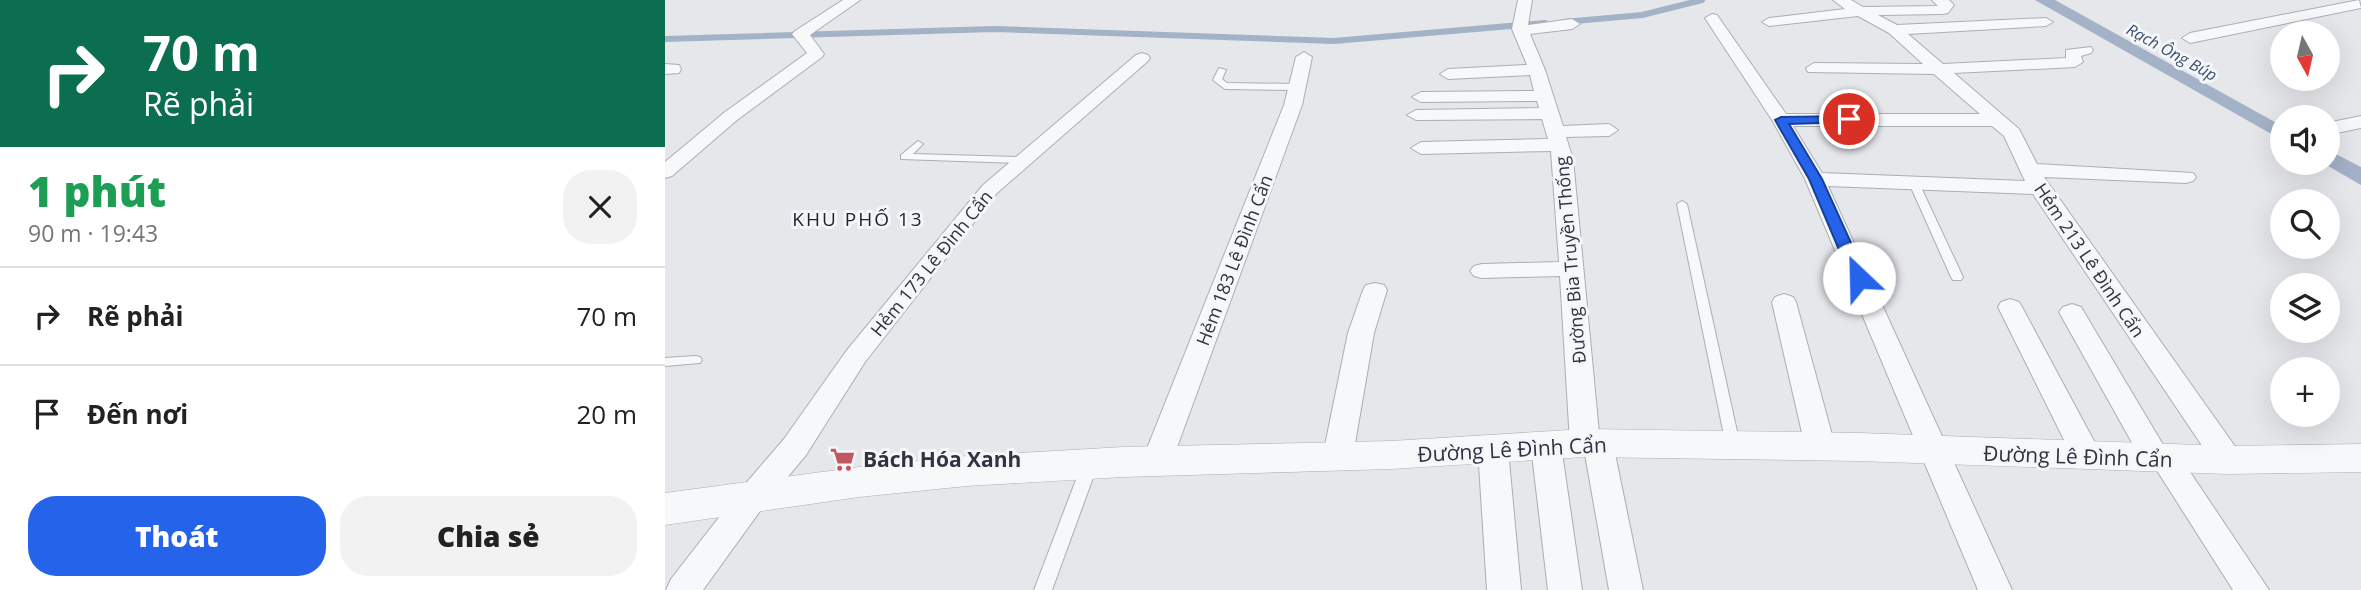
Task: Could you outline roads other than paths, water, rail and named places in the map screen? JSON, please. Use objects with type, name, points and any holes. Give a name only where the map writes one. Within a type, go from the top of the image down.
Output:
[{"type":"street","points":[[665,172],[731,116],[816,54],[806,39],[835,11],[853,0]]},
{"type":"street","name":"Hẻm 213 Lê Đình Cẩn","points":[[1840,0],[1894,30],[2012,133],[2034,179],[2228,460]]},
{"type":"street","points":[[1769,22],[1860,11],[1943,10],[1947,5],[1939,0]]},
{"type":"street","points":[[2190,38],[2361,4]]},
{"type":"street","points":[[1522,17],[1572,24]]},
{"type":"street","name":"Đường Bia Truyền Thống","points":[[1522,17],[1563,159],[1572,269],[1592,444],[1626,590]]},
{"type":"street","points":[[1712,18],[1781,120],[1815,179],[1995,590]]},
{"type":"street","points":[[1894,30],[2046,22]]},
{"type":"street","points":[[1944,74],[2075,62],[2072,53],[2085,50]]},
{"type":"street","name":"Hẻm 183 Lê Đình Cẩn","points":[[1157,461],[1293,105],[1304,57]]},
{"type":"street","name":"Hẻm 173 Lê Đình Cẩn","points":[[684,590],[752,498],[795,447],[856,356],[990,189],[1142,58]]},
{"type":"street","points":[[1814,68],[2053,77]]},
{"type":"street","points":[[1448,74],[1537,70]]},
{"type":"street","points":[[1418,106],[1609,130]]},
{"type":"street","points":[[1781,120],[1998,120]]},
{"type":"street","points":[[1421,148],[1552,122]]},
{"type":"street","points":[[2340,126],[2361,122]]},
{"type":"street","points":[[1815,179],[1914,183],[2186,177]]},
{"type":"street","points":[[1482,271],[1572,269]]},
{"type":"street","points":[[1338,455],[1361,333],[1375,290]]},
{"type":"street","points":[[1784,302],[1820,446]]},
{"type":"street","points":[[2010,307],[2087,456]]},
{"type":"street","points":[[2072,312],[2161,458],[2252,590]]},
{"type":"street","name":"Đường Lê Đình Cẩn","points":[[666,510],[859,482],[967,471],[1592,444],[1820,446],[2228,460],[2361,458]]},
{"type":"street","points":[[1546,446],[1565,590]]},
{"type":"street","points":[[1493,449],[1504,590]]},
{"type":"lane","points":[[1222,70],[1217,80],[1225,86],[1297,87]]},
{"type":"lane","points":[[918,144],[904,156],[1021,160]]},
{"type":"lane","points":[[1914,183],[1957,277]]},
{"type":"lane","points":[[1682,204],[1734,445]]},
{"type":"lane","points":[[665,362],[695,360]]},
{"type":"lane","points":[[1043,590],[1091,464]]},
{"type":"water","name":"Rạch Ông Búp","points":[[2035,0],[2055,0],[2270,119],[2270,133]]},
{"type":"water","points":[[2340,156],[2361,167],[2361,185],[2340,173]]},
{"type":"waterway","points":[[1564,22],[1642,15],[1702,0]]},
{"type":"waterway","points":[[665,39],[994,29],[1334,41],[1545,23]]},
{"type":"place","name":"Bách Hóa Xanh","points":[[843,459]]},
{"type":"district","name":"KHU PHỐ 13","points":[[858,219]]}]
